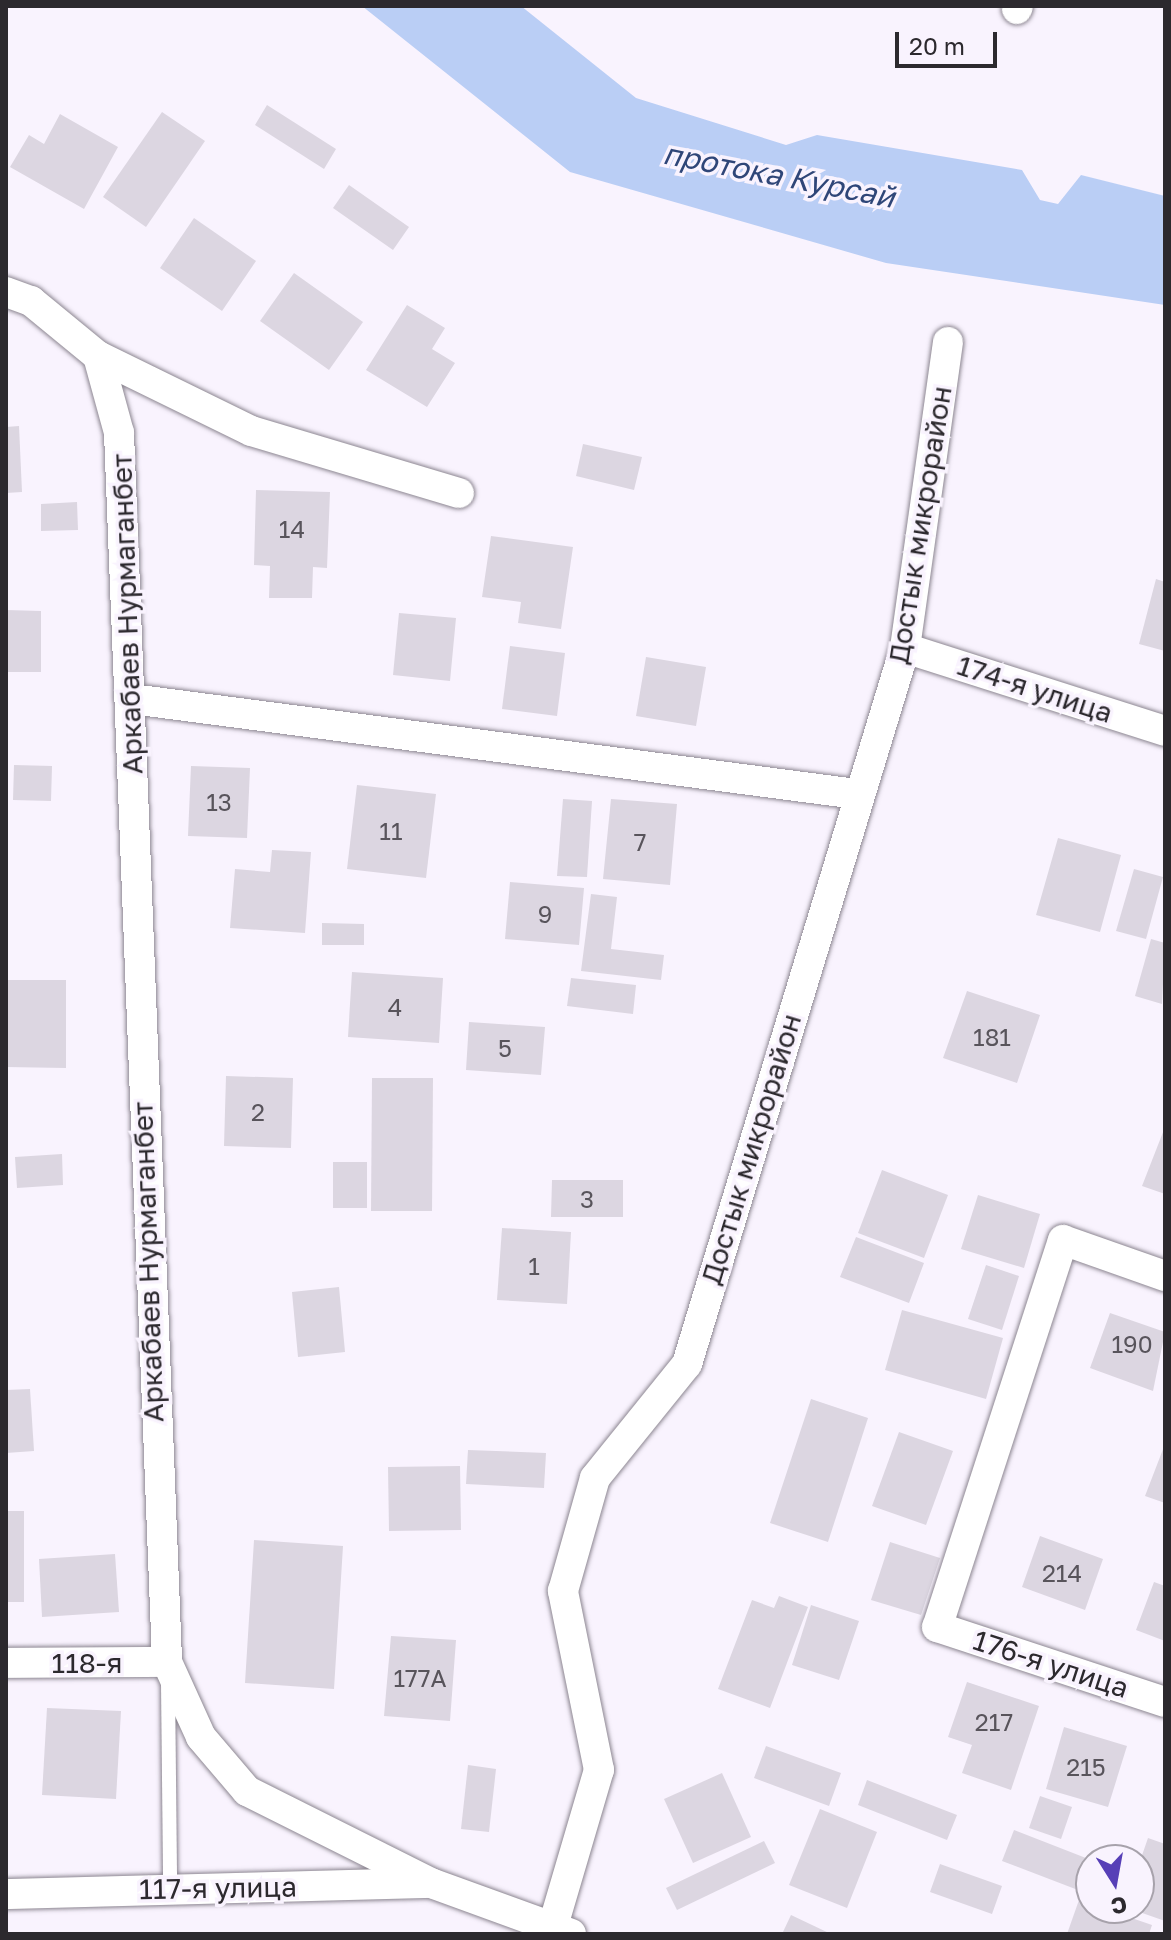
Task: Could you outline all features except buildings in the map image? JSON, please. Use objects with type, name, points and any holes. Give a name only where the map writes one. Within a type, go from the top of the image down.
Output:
[{"type":"street","points":[[6,292],[31,301],[98,356],[251,431],[459,493]]},
{"type":"street","name":"Достык микрорайон","points":[[562,1930],[599,1770],[563,1591],[595,1478],[687,1364],[857,794],[905,648],[948,342]]},
{"type":"street","name":"Аркабаев Нурмаганбет","points":[[98,356],[119,433],[132,699],[150,1354],[167,1662],[201,1737],[247,1791],[431,1883],[562,1930]]},
{"type":"street","name":"174-я улица","points":[[905,648],[1165,731]]},
{"type":"street","points":[[132,699],[857,794]]},
{"type":"street","name":"176-я улица","points":[[1165,1276],[1063,1240],[937,1627],[1165,1702]]},
{"type":"street","name":"118-я","points":[[6,1663],[167,1662]]},
{"type":"street","name":"117-я улица","points":[[6,1894],[431,1883]]},
{"type":"lane","points":[[167,1662],[170,1889]]},
{"type":"water","name":"протока Курсай","points":[[362,6],[521,6],[636,98],[786,145],[817,135],[1022,170],[1040,200],[1058,204],[1081,175],[1165,196],[1165,305],[886,263],[570,172]]}]
